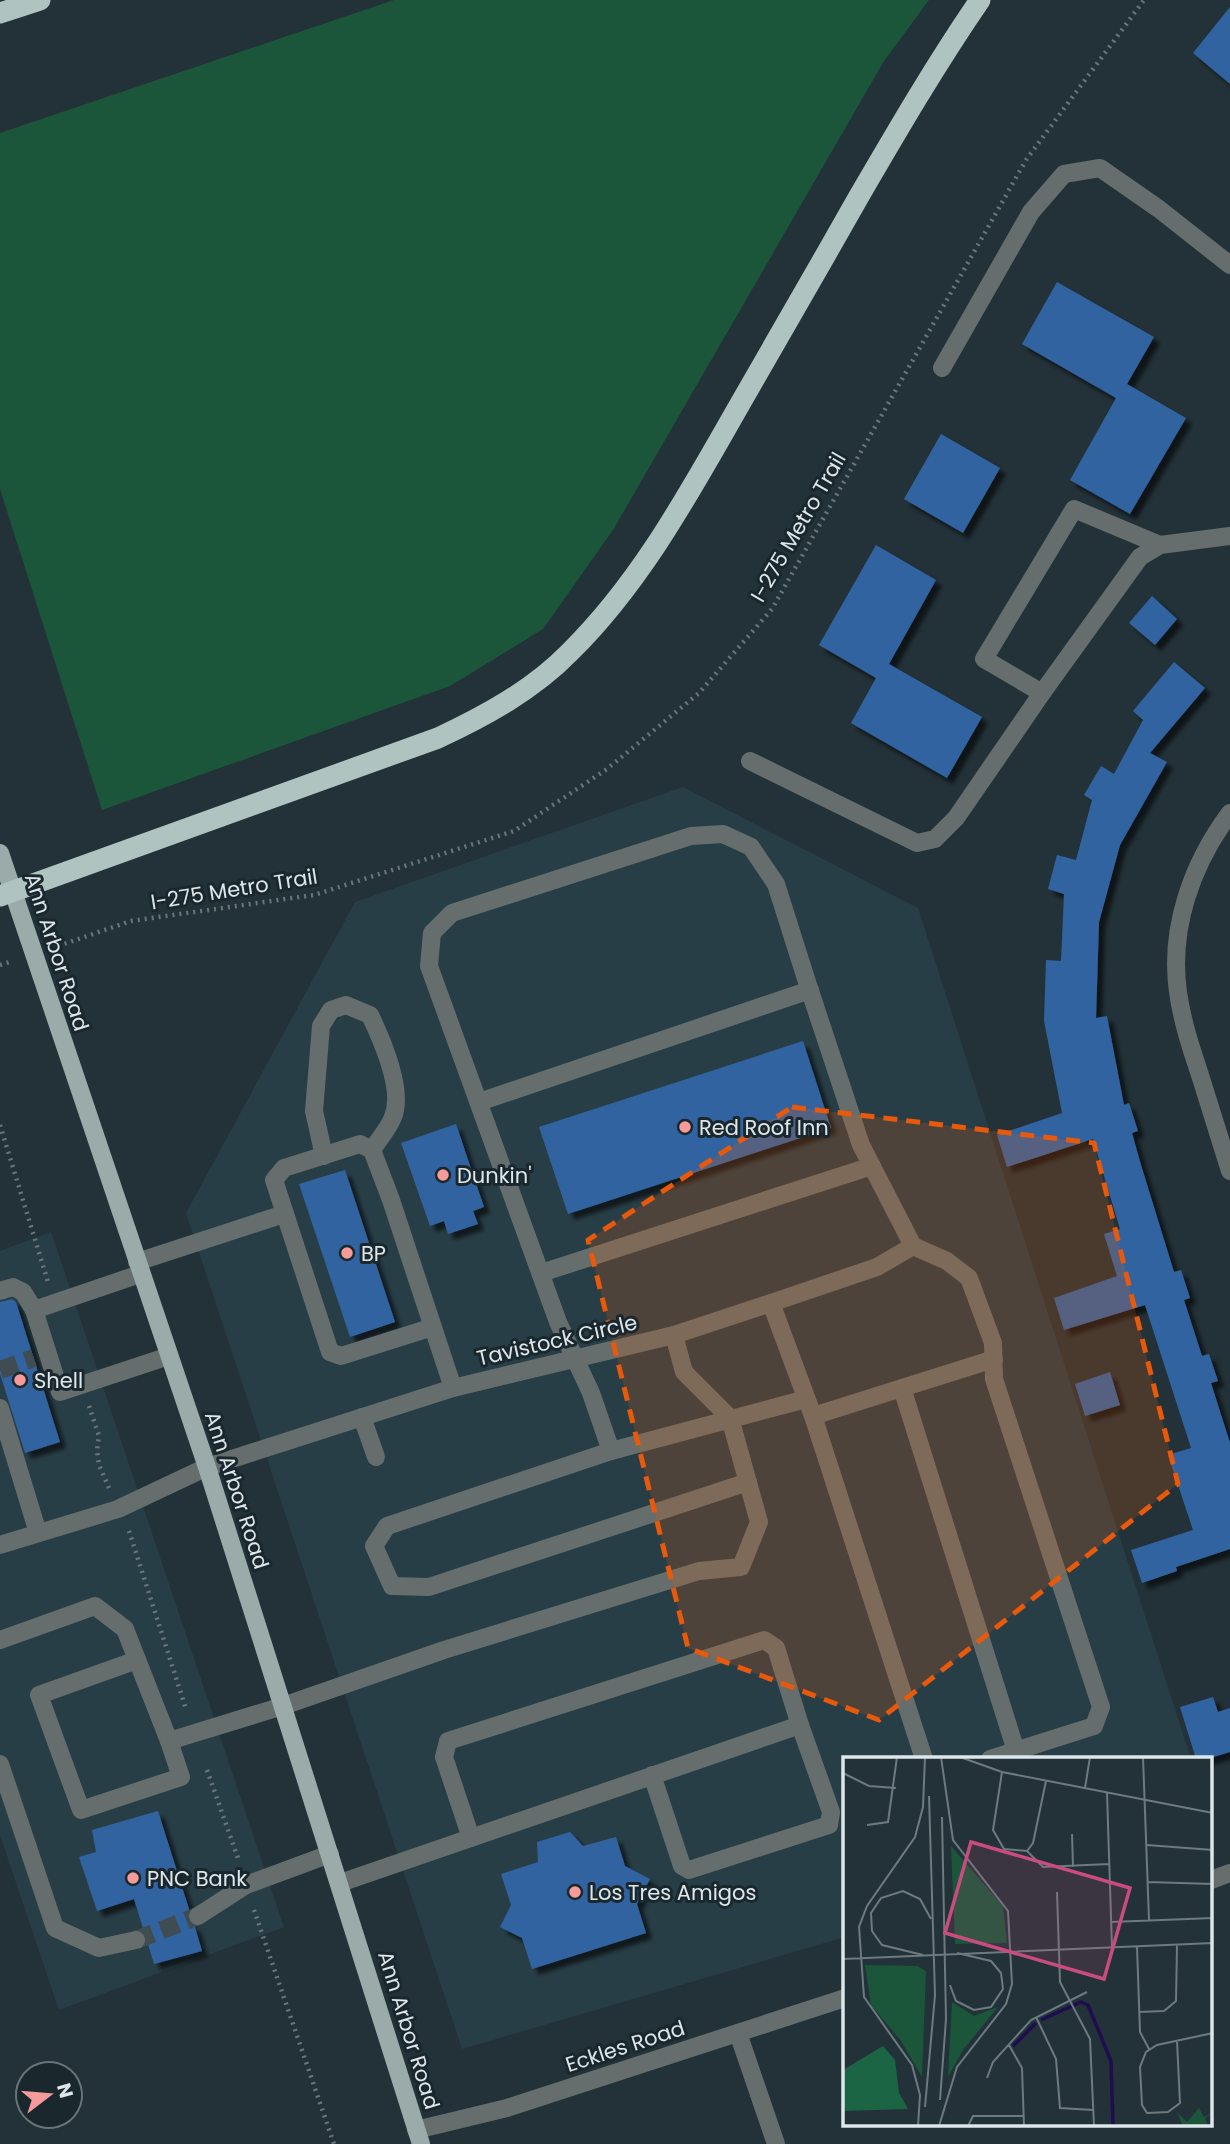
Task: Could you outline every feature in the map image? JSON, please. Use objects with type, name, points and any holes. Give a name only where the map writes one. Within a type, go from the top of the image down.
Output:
[{"type":"highway","points":[[0,13],[40,0]]},
{"type":"highway","points":[[6,894],[438,738],[507,702],[569,654],[613,606],[672,522],[918,95],[980,0]]},
{"type":"main road","name":"Ann Arbor Road","points":[[0,853],[6,894],[207,1467],[419,2137]]},
{"type":"street","points":[[942,368],[1031,212],[1064,174],[1100,168],[1159,209],[1230,265]]},
{"type":"street","points":[[1042,693],[984,659],[1074,509],[1160,545]]},
{"type":"street","points":[[750,761],[917,843],[935,839],[956,818],[1140,557],[1160,545],[1230,536]]},
{"type":"street","points":[[1230,813],[1214,834],[1186,896],[1177,953],[1178,991],[1185,1028],[1230,1171]]},
{"type":"street","points":[[611,1451],[592,1393],[558,1322],[429,966],[432,933],[452,913],[691,836],[723,834],[751,847],[776,884],[861,1145],[913,1247],[947,1261],[969,1278],[993,1343],[994,1380],[1101,1707],[1094,1726],[996,1757]]},
{"type":"street","points":[[479,1102],[810,990]]},
{"type":"street","points":[[324,1156],[314,1111],[321,1026],[331,1010],[346,1005],[370,1015],[383,1043],[397,1096],[394,1116],[372,1150]]},
{"type":"street","points":[[433,1327],[341,1356],[330,1352],[274,1180],[284,1168],[360,1144],[372,1150],[391,1200],[433,1327],[453,1388]]},
{"type":"street","points":[[541,1273],[872,1166]]},
{"type":"street","points":[[34,1310],[284,1214]]},
{"type":"street","name":"Tavistock Circle","points":[[0,1545],[118,1509],[207,1467],[453,1388],[674,1335],[877,1266],[913,1247]]},
{"type":"street","points":[[0,1291],[13,1287],[23,1292],[34,1310],[41,1356],[60,1392],[169,1356]]},
{"type":"street","points":[[771,1303],[809,1408],[923,1757]]},
{"type":"street","points":[[169,1741],[283,1706],[444,1650],[699,1570],[741,1567],[759,1522],[730,1418],[684,1372],[674,1335]]},
{"type":"street","points":[[748,1482],[429,1587],[392,1586],[374,1546],[387,1526],[611,1451],[730,1418],[809,1408],[902,1388],[994,1359]]},
{"type":"street","points":[[902,1388],[1016,1751]]},
{"type":"street","points":[[0,1408],[38,1533]]},
{"type":"street","points":[[362,1417],[376,1457]]},
{"type":"street","points":[[0,1640],[95,1606],[124,1629],[137,1660],[169,1741],[181,1777],[81,1810],[39,1695],[137,1660]]},
{"type":"street","points":[[471,1838],[444,1757],[448,1741],[764,1640],[776,1648],[800,1724],[838,1810],[829,1825],[689,1870],[682,1866],[652,1775]]},
{"type":"street","points":[[340,1883],[800,1724]]},
{"type":"street","points":[[0,1764],[55,1928],[99,1948],[136,1940]]},
{"type":"street","points":[[198,1916],[246,1885],[330,1854]]},
{"type":"street","points":[[1212,1880],[1230,1873]]},
{"type":"street","name":"Eckles Road","points":[[419,2137],[843,1999]]},
{"type":"street","points":[[738,2033],[776,2144]]},
{"type":"path","name":"I-275 Metro Trail","points":[[111,928],[131,922],[314,895],[514,831],[607,769],[699,692],[772,609],[1027,160],[1144,0]]},
{"type":"path","points":[[0,1125],[48,1282]]},
{"type":"path","points":[[90,1408],[99,1436],[97,1451],[105,1481]]},
{"type":"path","points":[[130,1533],[187,1712]]},
{"type":"path","points":[[203,1758],[239,1862]]},
{"type":"path","points":[[252,1905],[334,2144]]},
{"type":"highlighted area","points":[[792,1107],[1094,1143],[1178,1484],[879,1720],[688,1648],[588,1240]]},
{"type":"shaded area","points":[[683,787],[918,908],[1190,1757],[843,1757],[843,1938],[462,2049],[186,1213],[355,902]]},
{"type":"shaded area","points":[[51,1232],[284,1927],[59,2010],[0,1835],[0,1251]]},
{"type":"green space","points":[[394,0],[929,0],[884,61],[613,530],[543,629],[450,686],[102,810],[0,489],[0,133]]},
{"type":"building","points":[[1230,7],[1230,84],[1193,53]]},
{"type":"building","points":[[1057,282],[1154,337],[1127,384],[1186,418],[1130,514],[1070,480],[1116,398],[1022,344]]},
{"type":"building","points":[[941,434],[1000,468],[963,533],[904,499]]},
{"type":"building","points":[[876,545],[936,580],[889,664],[982,717],[947,778],[851,723],[876,678],[819,645]]},
{"type":"building","points":[[1152,596],[1177,619],[1155,645],[1129,623]]},
{"type":"building","points":[[1174,662],[1205,688],[1150,753],[1167,762],[1120,845],[1099,922],[1096,1018],[1107,1016],[1124,1105],[1129,1103],[1138,1131],[1132,1133],[1141,1165],[1174,1272],[1181,1270],[1190,1298],[1184,1300],[1202,1356],[1209,1354],[1218,1381],[1211,1383],[1230,1443],[1230,1549],[1176,1567],[1177,1571],[1142,1583],[1131,1550],[1193,1530],[1168,1455],[1191,1448],[1145,1305],[1064,1330],[1054,1298],[1117,1276],[1104,1234],[1120,1229],[1093,1139],[1007,1167],[997,1135],[1062,1113],[1044,1021],[1046,960],[1061,961],[1064,894],[1048,889],[1057,855],[1076,860],[1092,800],[1084,795],[1101,766],[1114,774],[1143,720],[1133,711]]},
{"type":"building","name":"Red Roof Inn","points":[[803,1041],[831,1128],[568,1214],[539,1127]]},
{"type":"building","name":"Dunkin'","points":[[456,1124],[484,1207],[473,1211],[478,1224],[448,1234],[444,1221],[430,1226],[401,1143]]},
{"type":"building","name":"BP","points":[[345,1170],[395,1322],[350,1337],[299,1184]]},
{"type":"building","points":[[12,1299],[16,1302],[60,1442],[25,1453],[0,1374],[0,1302]]},
{"type":"building","points":[[1110,1372],[1120,1405],[1085,1416],[1075,1384]]},
{"type":"building","points":[[1213,1697],[1218,1712],[1230,1708],[1230,1752],[1212,1757],[1195,1757],[1180,1707]]},
{"type":"building","name":"PNC Bank","points":[[158,1811],[189,1909],[187,1917],[189,1923],[195,1927],[202,1951],[154,1964],[134,1899],[97,1911],[79,1857],[96,1852],[92,1830]]},
{"type":"building","name":"Los Tres Amigos","points":[[570,1832],[583,1846],[616,1837],[625,1866],[650,1879],[637,1904],[646,1933],[532,1969],[522,1938],[500,1927],[511,1905],[501,1874],[538,1862],[537,1842]]},
{"type":"tunnel","points":[[0,1370],[34,1358]]},
{"type":"tunnel","points":[[136,1940],[198,1916]]},
{"type":"place","name":"Red Roof Inn","points":[[685,1127]]},
{"type":"place","name":"Dunkin'","points":[[443,1175]]},
{"type":"place","name":"BP","points":[[347,1253]]},
{"type":"place","name":"Shell","points":[[20,1380]]},
{"type":"place","name":"PNC Bank","points":[[133,1878]]},
{"type":"place","name":"Los Tres Amigos","points":[[575,1892]]}]
